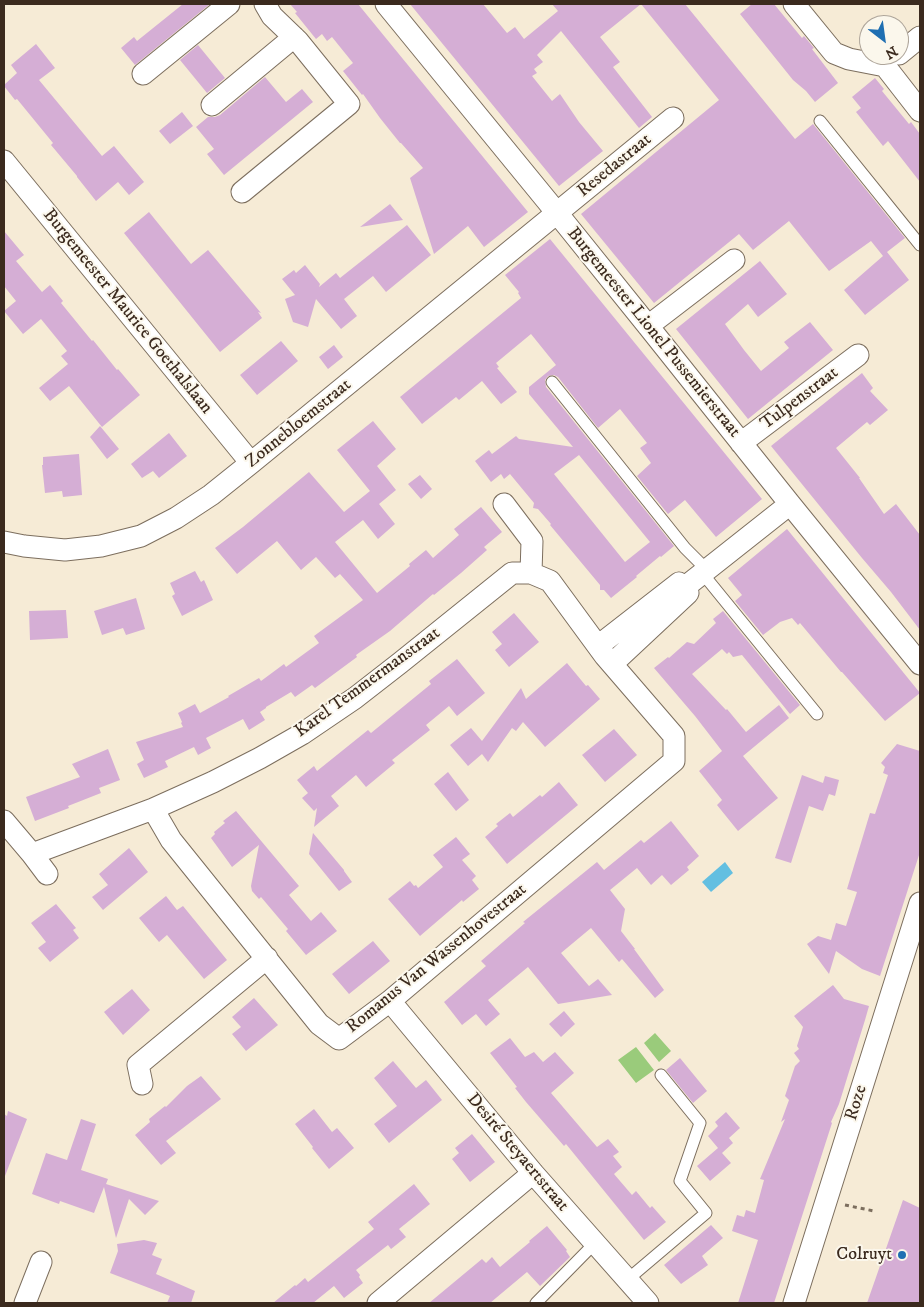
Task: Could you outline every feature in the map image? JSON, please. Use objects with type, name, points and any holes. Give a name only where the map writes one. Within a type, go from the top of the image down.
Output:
[{"type":"street","points":[[143,74],[229,4]]},
{"type":"street","points":[[242,192],[349,104],[294,37],[272,16],[265,4]]},
{"type":"street","name":"Burgemeester Lionel Pussemierstraat","points":[[386,4],[920,664]]},
{"type":"street","points":[[794,4],[834,53],[848,59],[859,59]]},
{"type":"street","points":[[212,105],[294,37]]},
{"type":"street","points":[[909,46],[920,37]]},
{"type":"street","points":[[897,65],[920,111]]},
{"type":"street","name":"Resedastraat","points":[[557,213],[673,118]]},
{"type":"street","name":"Burgemeester Maurice Goethalslaan","points":[[4,161],[251,463]]},
{"type":"street","name":"Zonnebloemstraat","points":[[4,542],[65,550],[101,546],[141,536],[176,518],[211,495],[251,463],[557,213]]},
{"type":"street","points":[[648,326],[734,260]]},
{"type":"street","name":"Tulpenstraat","points":[[741,444],[858,355]]},
{"type":"street","points":[[504,504],[532,542],[531,572],[550,582],[598,646],[612,664],[688,593],[685,587],[679,583],[598,646]]},
{"type":"street","points":[[685,587],[790,504]]},
{"type":"street","name":"Karel Temmermanstraat","points":[[32,854],[153,809],[260,758],[302,734],[354,698],[512,573],[531,572]]},
{"type":"street","name":"Romanus Van Wassenhovestraat","points":[[153,809],[170,840],[319,1024],[339,1039],[390,1001],[674,761],[674,736],[612,664]]},
{"type":"street","points":[[4,821],[48,874]]},
{"type":"street","name":"Roze","points":[[794,1303],[920,903]]},
{"type":"street","points":[[142,1084],[138,1065],[266,958]]},
{"type":"street","name":"Desiré Steyaertstraat","points":[[390,1001],[533,1174],[648,1303]]},
{"type":"street","points":[[378,1303],[533,1174]]},
{"type":"street","points":[[25,1303],[41,1262]]},
{"type":"lane","points":[[820,121],[920,245]]},
{"type":"lane","points":[[552,382],[817,714]]},
{"type":"lane","points":[[627,1280],[706,1212],[680,1181],[700,1122],[661,1075]]},
{"type":"lane","points":[[536,1303],[595,1244]]},
{"type":"path","points":[[826,1201],[874,1211]]},
{"type":"green space","points":[[655,1033],[671,1051],[659,1062],[644,1043]]},
{"type":"green space","points":[[636,1047],[654,1070],[636,1083],[618,1060]]},
{"type":"water","points":[[725,862],[733,873],[711,892],[702,882]]},
{"type":"building","points":[[183,4],[210,4],[135,65],[121,48],[134,37],[137,41]]},
{"type":"building","points":[[290,4],[358,4],[528,212],[484,247],[468,226],[434,254],[410,178],[423,168],[400,143],[343,71],[353,63],[332,37],[327,41],[322,34],[316,39]]},
{"type":"building","points":[[410,4],[483,4],[507,33],[515,27],[524,39],[558,11],[552,4],[641,4],[600,37],[620,62],[613,67],[652,117],[639,128],[561,31],[537,55],[543,62],[534,69],[537,73],[532,76],[552,101],[560,94],[579,122],[603,151],[559,186]]},
{"type":"building","points":[[641,4],[685,4],[795,139],[813,124],[905,238],[887,252],[909,280],[865,315],[844,290],[883,256],[871,241],[829,271],[789,221],[753,250],[739,234],[654,303],[581,214],[719,100]]},
{"type":"building","points":[[752,4],[774,4],[802,38],[804,36],[814,48],[812,49],[838,83],[815,102],[793,80],[740,14]]},
{"type":"building","points":[[36,44],[55,68],[39,80],[102,156],[114,146],[144,182],[129,195],[118,182],[96,201],[51,145],[53,143],[4,86],[17,73],[11,65]]},
{"type":"building","points":[[198,45],[225,78],[207,93],[180,60]]},
{"type":"building","points":[[265,77],[286,102],[302,89],[313,102],[224,175],[207,154],[214,149],[196,127],[208,117],[220,115]]},
{"type":"building","points":[[875,78],[884,89],[882,91],[909,124],[911,122],[920,134],[920,182],[888,141],[883,146],[856,112],[861,108],[852,97]]},
{"type":"building","points":[[182,112],[193,126],[170,144],[159,131]]},
{"type":"building","points":[[390,204],[403,220],[360,227]]},
{"type":"building","points":[[149,212],[191,264],[208,250],[261,313],[258,312],[262,318],[220,352],[124,233]]},
{"type":"building","points":[[407,225],[431,255],[386,292],[373,276],[344,299],[357,316],[341,329],[316,299],[308,327],[293,322],[285,299],[295,295],[282,279],[294,270],[296,273],[305,265],[320,284],[319,287],[336,273],[340,278]]},
{"type":"building","points":[[4,231],[24,255],[16,261],[42,292],[50,285],[63,301],[61,303],[92,341],[140,395],[102,427],[69,386],[50,401],[39,388],[68,364],[61,356],[67,351],[41,319],[23,334],[4,311],[16,301],[4,286]]},
{"type":"building","points":[[550,239],[762,499],[716,537],[685,500],[668,514],[637,476],[651,463],[640,448],[647,443],[620,409],[598,428],[558,377],[554,375],[548,376],[545,380],[546,387],[674,546],[611,598],[604,590],[600,590],[600,585],[538,509],[533,508],[534,503],[510,474],[504,479],[501,474],[491,482],[475,461],[489,450],[492,454],[516,436],[519,439],[573,447],[529,394],[529,387],[556,365],[531,334],[496,363],[499,367],[497,368],[517,392],[501,404],[482,381],[459,400],[456,397],[422,424],[400,397],[521,298],[519,292],[505,275]],"holes":[[[579,455],[650,542],[625,562],[554,474]]]},
{"type":"building","points":[[760,261],[787,294],[758,317],[748,304],[725,324],[761,371],[789,348],[784,342],[810,322],[833,350],[748,419],[676,329]]},
{"type":"building","points":[[281,341],[298,361],[257,395],[240,375]]},
{"type":"building","points":[[334,345],[343,357],[328,369],[319,357]]},
{"type":"building","points":[[862,373],[873,388],[870,391],[888,410],[870,425],[867,422],[836,448],[860,478],[884,514],[896,504],[920,535],[920,630],[771,446]]},
{"type":"building","points":[[373,421],[396,449],[377,466],[396,490],[379,504],[395,524],[378,539],[363,520],[335,542],[377,593],[426,550],[433,558],[459,535],[454,529],[481,507],[502,532],[484,547],[487,550],[461,573],[390,631],[356,655],[357,657],[315,688],[312,685],[295,697],[291,692],[260,712],[265,720],[249,730],[243,719],[206,738],[211,748],[198,755],[194,747],[165,761],[168,767],[144,778],[137,764],[144,760],[136,742],[183,727],[178,713],[195,704],[200,713],[259,678],[261,681],[284,664],[286,667],[319,643],[314,636],[363,600],[340,574],[335,578],[316,557],[301,570],[277,541],[237,574],[215,548],[309,472],[344,512],[370,491],[337,450]]},
{"type":"building","points":[[100,426],[119,449],[107,459],[90,437]]},
{"type":"building","points":[[169,433],[187,456],[159,478],[153,471],[142,478],[131,464]]},
{"type":"building","points":[[79,454],[82,495],[63,497],[62,491],[45,493],[43,457]]},
{"type":"building","points":[[420,475],[432,489],[421,499],[408,484]]},
{"type":"building","points":[[787,529],[920,693],[885,721],[800,623],[798,625],[792,618],[780,622],[763,635],[735,601],[742,595],[728,578]]},
{"type":"building","points":[[195,571],[201,582],[204,580],[213,600],[182,616],[172,596],[175,594],[170,583]]},
{"type":"building","points":[[136,598],[145,629],[126,635],[123,628],[102,635],[94,611]]},
{"type":"building","points":[[66,610],[68,638],[30,640],[29,611]]},
{"type":"building","points":[[723,611],[800,705],[790,714],[742,655],[733,657],[729,652],[727,654],[722,649],[692,674],[727,709],[746,732],[779,705],[789,718],[743,756],[778,798],[738,831],[717,805],[722,800],[699,771],[722,751],[654,668],[687,642],[694,644],[716,623],[713,619]]},
{"type":"building","points":[[514,613],[539,642],[509,667],[495,650],[502,644],[492,632]]},
{"type":"building","points":[[457,659],[485,693],[457,716],[449,706],[426,725],[430,730],[392,760],[395,763],[366,787],[356,775],[331,796],[339,806],[314,827],[317,808],[314,811],[302,798],[308,793],[297,780],[314,766],[317,771],[368,730],[371,733],[431,684],[429,681]]},
{"type":"building","points":[[567,663],[586,686],[588,685],[600,699],[545,747],[523,722],[516,731],[512,728],[488,762],[482,754],[468,766],[450,745],[471,728],[482,741],[521,688],[526,699]]},
{"type":"building","points":[[614,729],[637,755],[605,782],[582,755]]},
{"type":"building","points":[[897,744],[920,751],[920,852],[880,976],[862,969],[836,951],[829,974],[807,944],[818,936],[831,940],[836,923],[846,926],[857,892],[847,889],[870,813],[875,814],[888,775],[883,773],[885,767],[881,763]]},
{"type":"building","points":[[108,749],[120,780],[99,788],[101,793],[35,821],[26,797],[80,777],[72,764]]},
{"type":"building","points":[[448,772],[469,800],[456,811],[434,784]]},
{"type":"building","points":[[802,775],[823,783],[825,776],[839,780],[835,796],[829,794],[823,811],[809,806],[791,863],[775,858]]},
{"type":"building","points":[[559,782],[578,805],[507,864],[485,837],[498,826],[496,824],[510,813],[513,817],[540,795],[542,797]]},
{"type":"building","points":[[236,811],[299,886],[289,895],[311,921],[321,912],[337,931],[306,955],[286,931],[288,929],[261,897],[259,899],[252,891],[251,886],[259,845],[232,867],[211,838],[215,834],[214,832],[225,823],[223,821]]},
{"type":"building","points":[[671,821],[699,856],[687,867],[689,870],[671,885],[662,875],[651,885],[637,868],[610,890],[625,909],[621,931],[664,990],[655,998],[622,959],[619,962],[591,928],[561,953],[589,986],[598,979],[612,995],[558,1004],[528,967],[488,1000],[500,1014],[486,1026],[476,1014],[462,1025],[444,1002],[486,966],[481,961],[525,923],[523,922],[597,862],[604,870],[641,840],[644,843]]},
{"type":"building","points":[[313,833],[352,882],[339,891],[309,854]]},
{"type":"building","points":[[456,837],[470,854],[462,860],[476,876],[472,880],[479,889],[463,902],[462,900],[420,936],[388,899],[410,881],[418,888],[443,867],[433,855]]},
{"type":"building","points":[[129,848],[148,872],[103,910],[92,897],[108,885],[99,874]]},
{"type":"building","points":[[166,896],[177,910],[183,906],[227,960],[204,979],[167,935],[159,942],[139,918]]},
{"type":"building","points":[[56,904],[76,928],[73,930],[79,938],[50,962],[38,948],[46,942],[31,923]]},
{"type":"building","points":[[373,941],[390,961],[349,994],[332,974]]},
{"type":"building","points":[[833,985],[844,999],[869,1006],[865,1020],[774,1303],[738,1303],[758,1240],[732,1231],[737,1215],[744,1217],[746,1210],[755,1213],[764,1180],[760,1179],[785,1119],[781,1122],[789,1100],[785,1096],[795,1066],[800,1061],[794,1053],[799,1049],[797,1046],[803,1027],[794,1016]]},
{"type":"building","points":[[132,989],[150,1010],[123,1035],[104,1012]]},
{"type":"building","points":[[254,998],[278,1025],[246,1051],[232,1034],[241,1027],[232,1017]]},
{"type":"building","points":[[564,1011],[575,1024],[561,1037],[549,1024]]},
{"type":"building","points":[[510,1038],[525,1057],[534,1052],[543,1062],[555,1052],[574,1073],[551,1093],[597,1147],[608,1139],[619,1152],[613,1156],[622,1167],[614,1174],[632,1195],[636,1191],[650,1208],[652,1206],[666,1222],[644,1240],[566,1144],[564,1146],[526,1102],[515,1088],[517,1087],[490,1053]]},
{"type":"building","points":[[680,1058],[707,1091],[693,1103],[666,1070]]},
{"type":"building","points":[[393,1061],[416,1088],[426,1080],[442,1100],[389,1143],[374,1124],[397,1106],[374,1078]]},
{"type":"building","points":[[201,1076],[221,1099],[166,1141],[176,1153],[161,1165],[135,1135],[150,1122],[149,1119],[166,1107],[187,1086]]},
{"type":"building","points":[[314,1109],[332,1132],[337,1128],[354,1148],[329,1169],[295,1124]]},
{"type":"building","points":[[8,1111],[27,1119],[4,1176],[4,1114],[7,1116]]},
{"type":"building","points":[[726,1112],[740,1128],[729,1138],[733,1143],[722,1153],[731,1163],[710,1181],[697,1166],[718,1148],[708,1136],[718,1126],[715,1122]]},
{"type":"building","points":[[81,1119],[96,1124],[81,1170],[108,1179],[106,1184],[159,1201],[145,1215],[129,1199],[116,1238],[104,1187],[94,1213],[60,1201],[59,1204],[32,1194],[46,1153],[67,1160]]},
{"type":"building","points":[[472,1134],[495,1162],[470,1182],[452,1159],[459,1153],[455,1148]]},
{"type":"building","points":[[414,1184],[430,1204],[399,1229],[406,1237],[391,1249],[388,1245],[356,1270],[363,1283],[344,1298],[334,1286],[313,1303],[273,1303],[305,1278],[308,1282],[374,1229],[368,1222]]},
{"type":"building","name":"Colruyt","points":[[903,1200],[920,1208],[920,1303],[867,1303]]},
{"type":"building","points":[[711,1225],[723,1238],[702,1256],[708,1265],[681,1284],[664,1265]]},
{"type":"building","points":[[547,1226],[567,1250],[570,1257],[540,1286],[527,1272],[490,1303],[429,1303],[482,1259],[486,1263],[492,1257],[500,1267]]},
{"type":"building","points":[[144,1240],[157,1243],[152,1255],[162,1259],[156,1274],[195,1291],[191,1303],[167,1303],[170,1296],[110,1273],[118,1251],[117,1244]]},
{"type":"place","name":"Colruyt","points":[[902,1255]]}]
